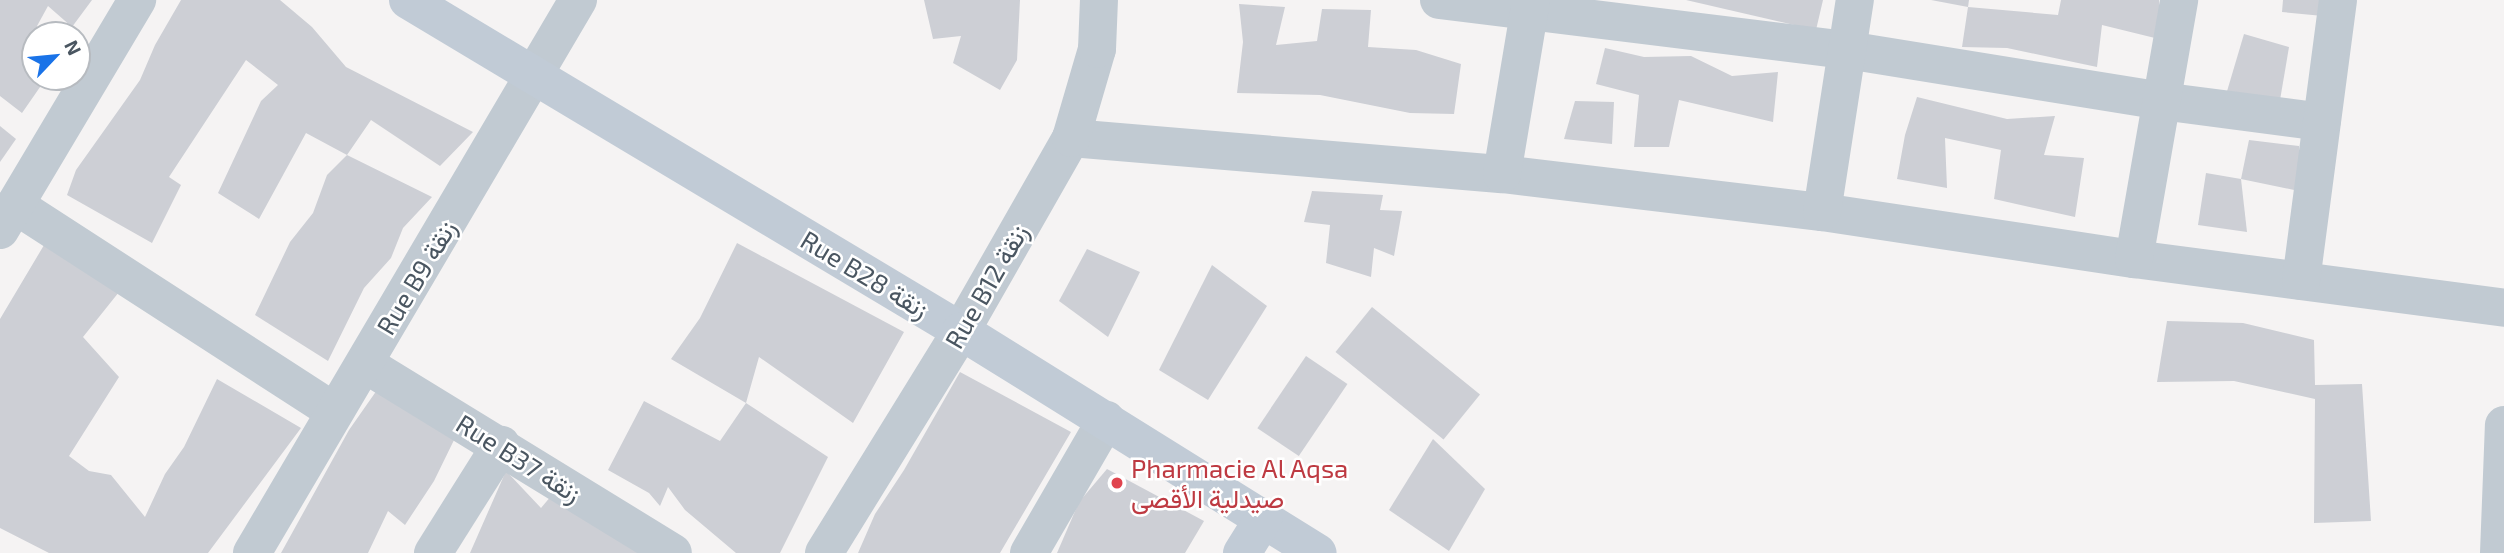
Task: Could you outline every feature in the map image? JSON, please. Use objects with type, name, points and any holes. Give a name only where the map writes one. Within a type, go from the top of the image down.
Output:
[{"type":"street","points":[[137,0],[7,217],[334,411]]},
{"type":"street","name":"Rue B28 زنقة","points":[[408,0],[961,331],[1318,553]]},
{"type":"street","name":"Rue B9 زنقة","points":[[252,553],[334,411],[535,78],[578,0]]},
{"type":"street","name":"Rue B12 زنقة","points":[[824,553],[961,331],[1071,138],[1097,49],[1099,0]]},
{"type":"street","points":[[1438,0],[1530,6],[1847,50],[2161,100],[2322,122]]},
{"type":"street","points":[[1822,212],[1855,0]]},
{"type":"street","points":[[2134,259],[2179,0]]},
{"type":"street","points":[[2301,281],[2338,0]]},
{"type":"street","points":[[1502,174],[1530,6]]},
{"type":"street","points":[[1071,138],[1502,174],[1822,212],[2134,259],[2504,308]]},
{"type":"street","name":"Rue B37 زنقة","points":[[365,363],[673,553]]},
{"type":"street","points":[[1029,553],[1106,420]]},
{"type":"street","points":[[2499,553],[2504,425]]},
{"type":"street","points":[[433,553],[501,445]]},
{"type":"street","points":[[1242,553],[1263,519]]},
{"type":"building","points":[[0,0],[92,0],[76,21],[65,21],[48,6],[40,21],[21,21],[21,91],[37,91],[22,113],[0,96]]},
{"type":"building","points":[[181,0],[280,0],[312,27],[346,67],[473,132],[440,166],[371,120],[347,155],[306,133],[259,219],[218,193],[261,101],[278,85],[246,60],[169,177],[181,185],[152,243],[67,195],[76,170],[140,80],[155,45]]},
{"type":"building","points":[[924,0],[1020,0],[1017,60],[1000,90],[953,63],[961,36],[933,39]]},
{"type":"building","points":[[1686,0],[1823,0],[1816,30]]},
{"type":"building","points":[[1931,0],[1969,0],[1968,7]]},
{"type":"building","points":[[2061,0],[2159,0],[2159,39],[2102,25],[2097,67],[2007,48],[1962,47],[1968,7],[2058,15]]},
{"type":"building","points":[[2283,0],[2325,0],[2323,16],[2282,12]]},
{"type":"building","points":[[1239,4],[1285,7],[1276,45],[1317,41],[1322,9],[1371,10],[1368,47],[1416,50],[1461,64],[1454,114],[1410,113],[1320,95],[1237,93],[1243,42]]},
{"type":"building","points":[[2244,34],[2289,47],[2279,106],[2225,98]]},
{"type":"building","points":[[1605,48],[1644,57],[1691,56],[1732,76],[1778,72],[1773,122],[1679,100],[1669,147],[1634,147],[1639,95],[1596,84]]},
{"type":"building","points":[[1917,97],[2007,119],[2055,116],[2044,155],[2084,158],[2075,217],[1994,199],[2001,150],[1945,138],[1947,188],[1897,179],[1905,135]]},
{"type":"building","points":[[1575,101],[1614,102],[1612,144],[1564,139]]},
{"type":"building","points":[[0,126],[16,139],[0,162]]},
{"type":"building","points":[[2249,140],[2299,146],[2299,191],[2241,179]]},
{"type":"building","points":[[347,155],[432,197],[403,228],[391,258],[364,288],[328,361],[255,315],[290,242],[313,213],[327,175]]},
{"type":"building","points":[[2206,173],[2241,179],[2247,232],[2198,225]]},
{"type":"building","points":[[1312,191],[1383,195],[1380,210],[1402,211],[1394,256],[1374,248],[1371,277],[1326,263],[1330,225],[1304,222]]},
{"type":"building","points":[[50,235],[127,282],[83,337],[119,377],[69,456],[89,471],[111,475],[145,517],[165,474],[184,447],[217,379],[301,428],[208,553],[49,553],[0,528],[0,319]]},
{"type":"building","points":[[737,243],[904,332],[853,423],[759,357],[746,403],[671,359],[700,318]]},
{"type":"building","points":[[1087,249],[1140,272],[1108,337],[1059,301]]},
{"type":"building","points":[[1212,265],[1267,306],[1208,400],[1159,370]]},
{"type":"building","points":[[1372,307],[1480,394],[1444,440],[1335,352]]},
{"type":"building","points":[[2167,321],[2243,323],[2314,340],[2315,385],[2362,384],[2371,521],[2314,523],[2315,399],[2234,381],[2157,382]]},
{"type":"building","points":[[1306,356],[1347,384],[1299,456],[1257,428]]},
{"type":"building","points":[[960,372],[1071,432],[1000,553],[858,553],[875,514],[904,470]]},
{"type":"building","points":[[377,390],[455,438],[434,481],[405,525],[388,511],[368,553],[281,553],[349,430]]},
{"type":"building","points":[[644,401],[720,441],[746,403],[828,457],[780,553],[736,553],[685,510],[668,487],[660,506],[649,493],[608,470]]},
{"type":"building","points":[[1433,439],[1485,489],[1449,551],[1389,510]]},
{"type":"building","points":[[1107,469],[1204,521],[1185,553],[1057,553],[1079,502]]},
{"type":"building","points":[[506,471],[541,508],[557,489],[663,553],[470,553]]},
{"type":"place","name":"Pharmacie Al Aqsa صيدلية الأقصى","points":[[1117,483]]}]
